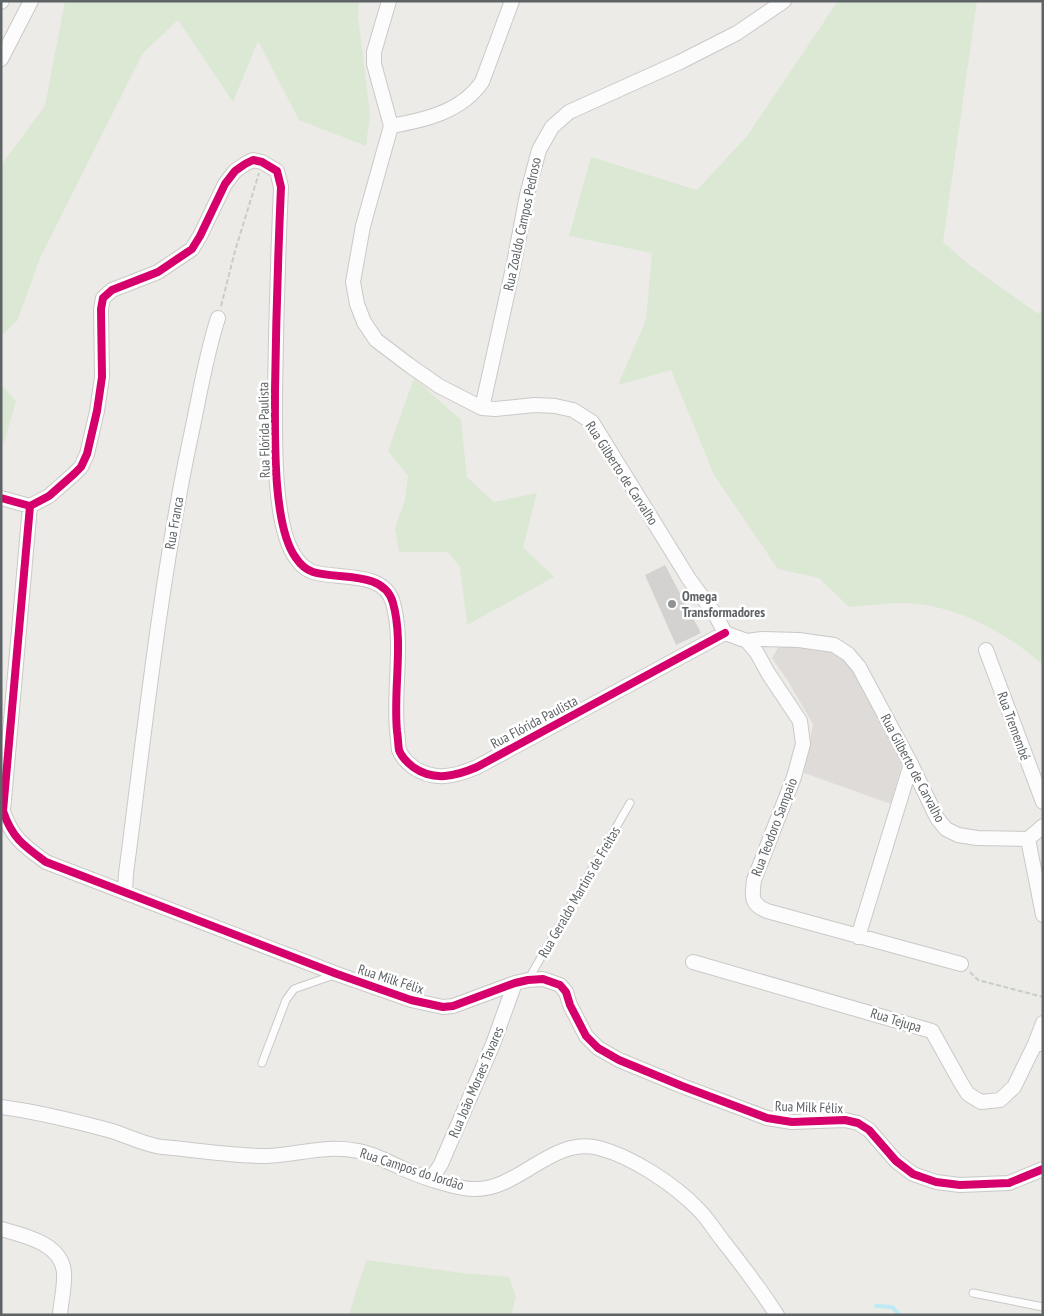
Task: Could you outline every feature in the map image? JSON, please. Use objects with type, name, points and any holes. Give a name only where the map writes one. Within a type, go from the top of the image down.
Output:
[{"type":"street","points":[[1,59],[31,1]]},
{"type":"street","points":[[389,1],[374,52],[374,64],[391,126],[431,118],[463,102],[475,92],[482,82],[512,1]]},
{"type":"street","name":"Rua Zoaldo Campos Pedroso","points":[[482,408],[538,150],[552,127],[568,112],[680,62],[737,33],[784,1]]},
{"type":"street","name":"Rua Gilberto de Carvalho","points":[[391,126],[363,226],[353,282],[357,304],[364,322],[376,340],[439,386],[482,408],[496,409],[535,405],[555,406],[573,410],[592,422],[689,579],[715,614],[725,633],[747,641],[762,639],[819,642],[834,645],[848,654],[859,667],[911,764],[937,818],[946,829],[958,835],[1028,839]]},
{"type":"street","points":[[1,498],[30,506],[49,496],[81,467],[87,454],[98,411],[102,377],[100,308],[105,295],[112,290],[158,272],[192,249],[217,198],[230,178],[245,164],[253,160],[262,162]]},
{"type":"street","name":"Rua Flórida Paulista","points":[[262,162],[276,171],[281,187],[276,298],[275,420],[278,493],[283,528],[290,549],[303,566],[312,572],[363,578],[382,587],[392,600],[397,622],[396,722],[400,751],[408,763],[420,772],[432,776],[461,774],[725,633]]},
{"type":"street","name":"Rua Franca","points":[[126,892],[126,874],[164,575],[177,502],[210,344],[218,318]]},
{"type":"street","name":"Rua Milk Félix","points":[[30,506],[2,811],[15,837],[46,862],[337,974],[411,1000],[443,1007],[453,1006],[522,982],[544,979],[560,985],[566,992],[570,1005],[586,1036],[598,1048],[619,1060],[766,1118],[792,1122],[845,1120],[858,1123],[870,1130],[896,1161],[913,1174],[936,1182],[960,1185],[1009,1183],[1043,1169]]},
{"type":"street","name":"Rua Teodoro Sampaio","points":[[747,641],[757,653],[800,721],[803,744],[794,777],[754,880],[752,894],[754,902],[759,908],[767,911],[961,964]]},
{"type":"street","name":"Rua Tremembé","points":[[986,650],[1043,802]]},
{"type":"street","points":[[858,937],[911,764]]},
{"type":"street","points":[[1043,826],[1028,839],[1043,915]]},
{"type":"street","name":"Rua Tejupa","points":[[694,962],[932,1031],[968,1094],[981,1102],[1000,1100],[1014,1087],[1039,1044],[1043,1023]]},
{"type":"street","name":"Rua João Moraes Tavares","points":[[432,1178],[441,1164],[522,982]]},
{"type":"street","name":"Rua Campos do Jordão","points":[[1,1107],[71,1120],[159,1146],[269,1156],[330,1148],[358,1151],[442,1183],[474,1189],[490,1188],[518,1175],[539,1161],[558,1153],[586,1146],[599,1148],[631,1161],[657,1176],[699,1210],[777,1315]]},
{"type":"street","points":[[1,1229],[31,1238],[53,1250],[61,1260],[64,1273],[60,1315]]},
{"type":"lane","name":"Rua Geraldo Martins de Freitas","points":[[522,982],[630,803]]},
{"type":"lane","points":[[262,1063],[290,993],[300,987],[337,974]]},
{"type":"lane","points":[[973,1293],[1043,1307]]},
{"type":"path","points":[[218,318],[235,251],[262,162]]},
{"type":"path","points":[[961,964],[978,980],[1043,997]]},
{"type":"shaded area","points":[[811,644],[844,652],[904,756],[891,804],[804,773],[813,724],[772,658],[779,646]]},
{"type":"green space","points":[[65,1],[359,1],[358,16],[370,114],[366,146],[299,120],[258,41],[233,102],[178,20],[143,53],[41,256],[17,321],[1,336],[1,165],[45,106]]},
{"type":"green space","points":[[838,1],[977,1],[943,242],[967,263],[1037,313],[1043,312],[1043,665],[1012,641],[960,614],[941,608],[902,603],[849,607],[819,578],[778,569],[714,475],[671,370],[618,385],[646,320],[652,253],[569,236],[591,157],[697,190],[747,136]]},
{"type":"green space","points":[[414,378],[461,420],[467,477],[494,502],[537,493],[523,547],[554,577],[467,625],[460,567],[448,552],[399,552],[395,528],[405,500],[408,476],[388,451]]},
{"type":"green space","points":[[1,384],[16,401],[4,443],[1,444]]},
{"type":"green space","points":[[367,1260],[462,1273],[509,1277],[516,1297],[511,1315],[349,1315]]},
{"type":"building","name":"Omega Transformadores","points":[[665,565],[701,633],[676,645],[645,575]]},
{"type":"waterway","points":[[876,1306],[892,1307],[900,1315]]},
{"type":"cycle path","points":[[1,498],[30,506],[49,496],[81,467],[87,454],[97,411],[102,377],[101,309],[103,298],[112,290],[158,272],[192,249],[225,184],[235,171],[253,160],[262,162],[277,171],[281,187],[275,430],[276,478],[283,524],[288,543],[296,558],[308,570],[370,581],[380,585],[388,593],[393,603],[398,634],[396,715],[401,755],[413,767],[429,775],[453,775],[477,767],[725,633]]},
{"type":"cycle path","points":[[30,506],[3,811],[10,828],[20,841],[46,862],[337,974],[411,1000],[443,1007],[453,1006],[528,980],[543,979],[560,985],[566,992],[570,1005],[586,1036],[598,1048],[619,1060],[767,1118],[792,1122],[845,1120],[858,1123],[869,1130],[896,1161],[913,1174],[936,1182],[960,1185],[1009,1183],[1043,1169]]},
{"type":"place","name":"Omega Transformadores","points":[[672,604]]}]
